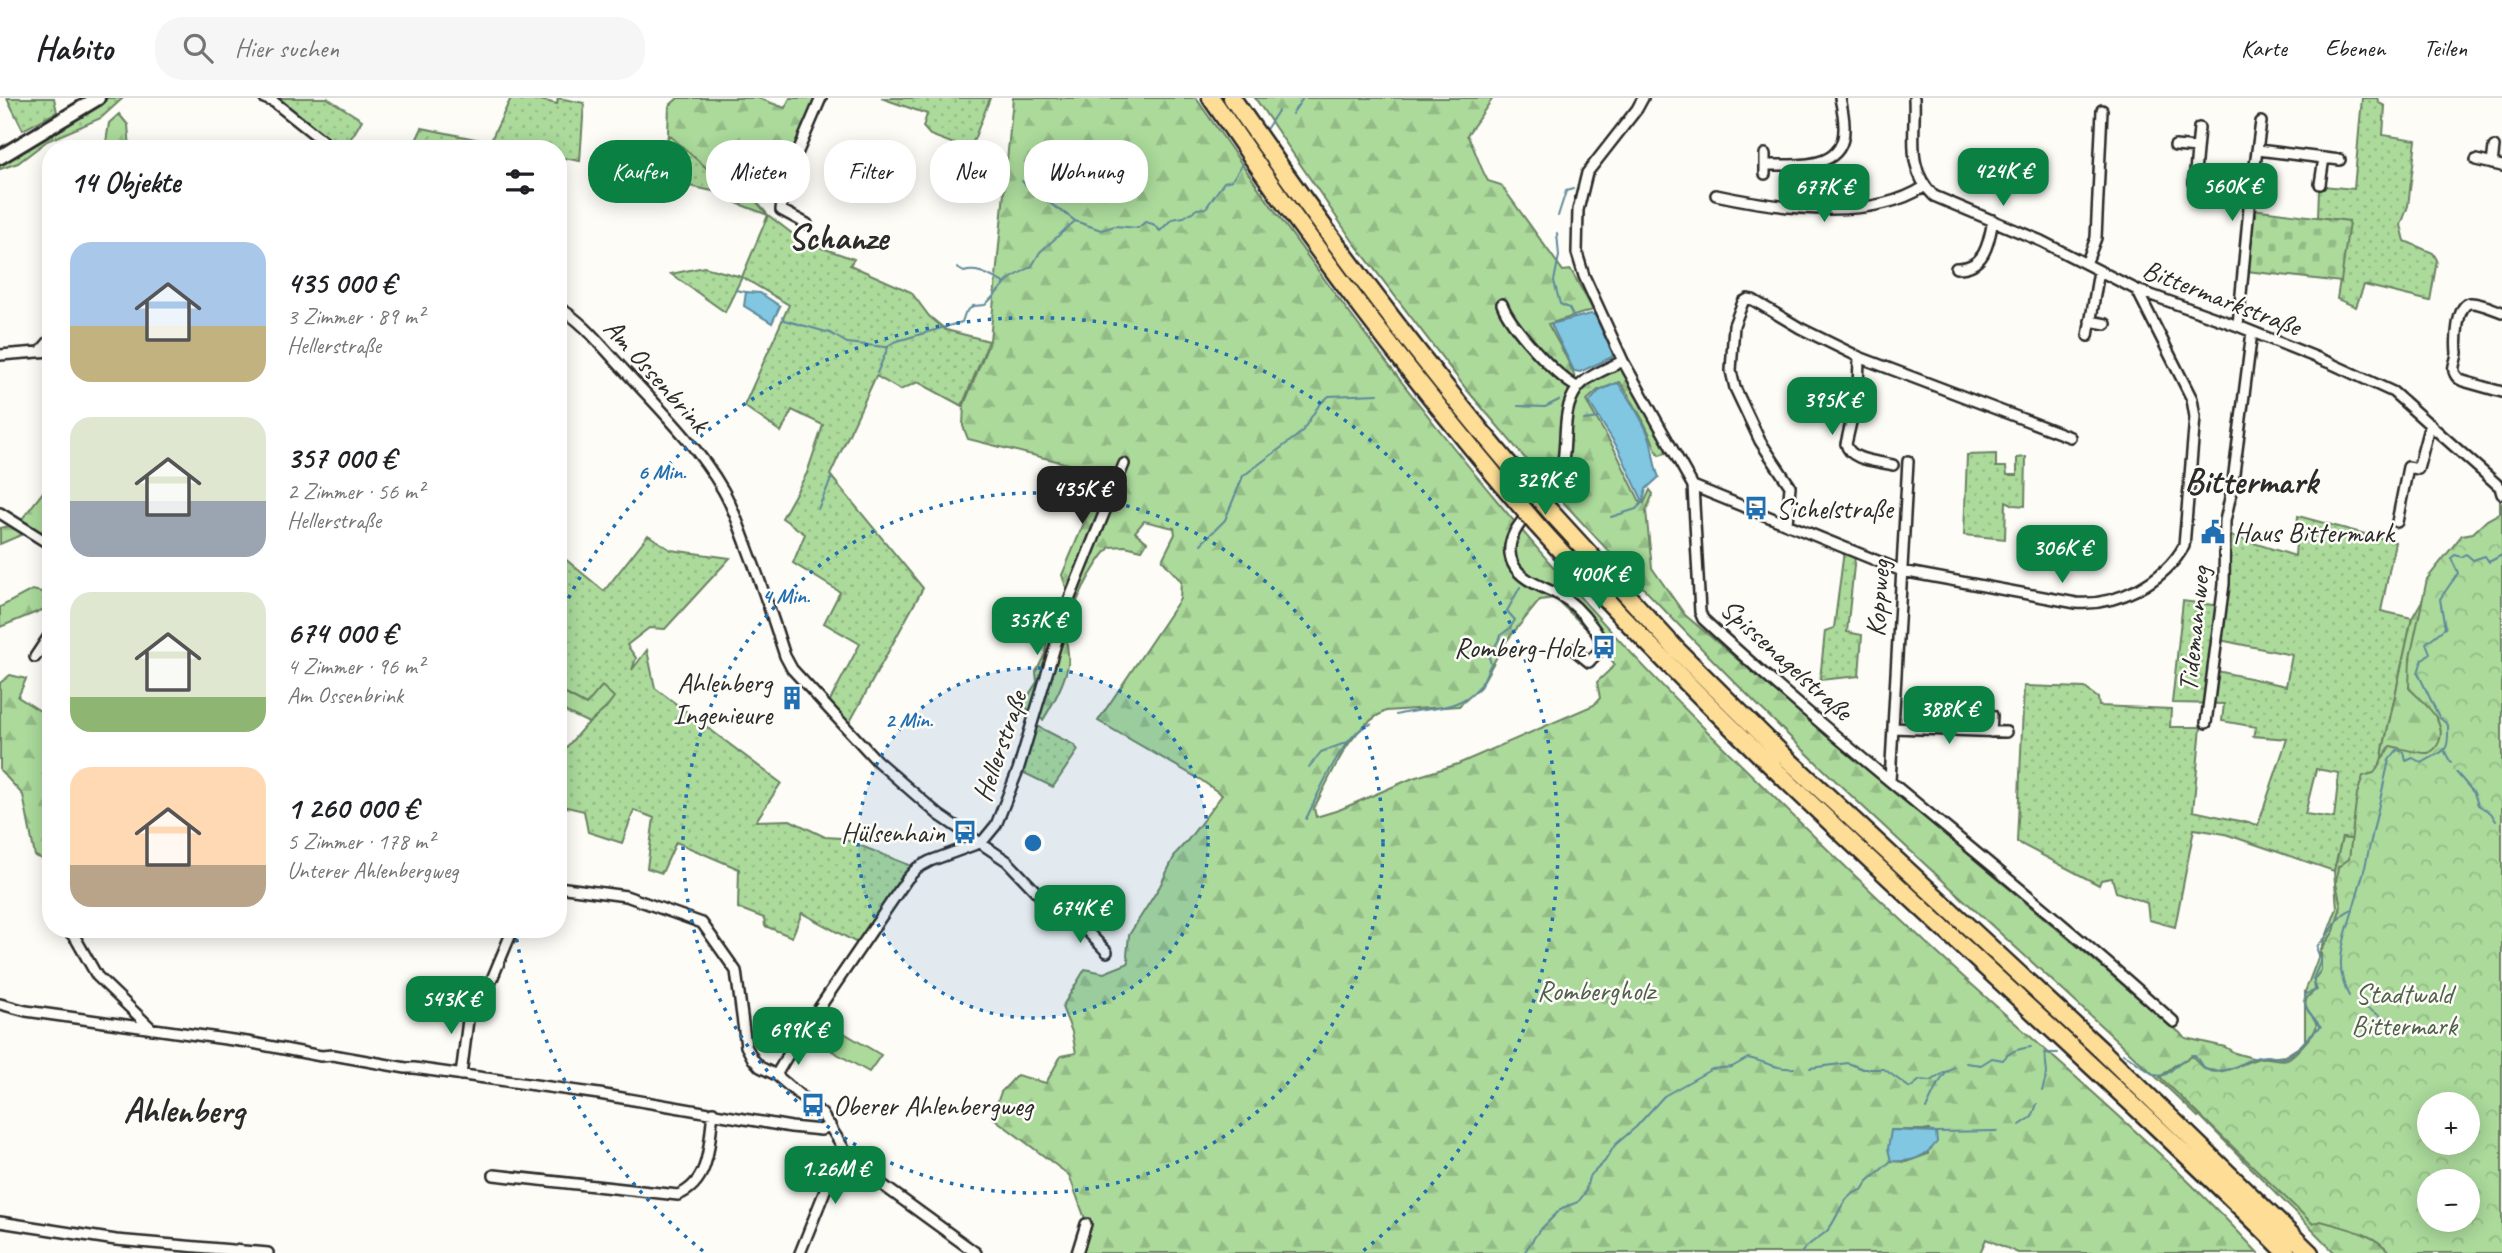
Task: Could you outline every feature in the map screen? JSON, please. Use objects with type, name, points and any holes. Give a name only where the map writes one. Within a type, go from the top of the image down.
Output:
[{"type":"highway","points":[[1211,98],[1279,198],[1378,331],[1519,505],[1616,612],[1811,806],[2131,1101],[2287,1253]]},
{"type":"highway","points":[[1232,98],[1409,343],[1530,489],[1618,588],[1741,714],[2177,1122],[2310,1253]]},
{"type":"highway","points":[[2244,1210],[2277,1253]]},
{"type":"main road","points":[[0,157],[98,98]]},
{"type":"street","points":[[264,98],[274,102],[322,140]]},
{"type":"street","points":[[807,224],[781,211],[784,184],[821,98]]},
{"type":"street","name":"Spissenagelstraße","points":[[1643,98],[1587,173],[1578,210],[1576,239],[1579,262],[1623,361],[1693,486],[1700,612],[1703,618],[1749,661],[2017,885],[2174,1022]]},
{"type":"street","points":[[1765,164],[1812,164],[1832,156],[1843,138],[1840,98]]},
{"type":"street","points":[[1716,195],[1740,200],[1849,210],[1910,195],[1924,187],[1914,163],[1914,98]]},
{"type":"street","points":[[2086,264],[2096,238],[2102,110]]},
{"type":"street","points":[[2238,326],[2261,122]]},
{"type":"street","points":[[2200,128],[2194,183],[2251,196]]},
{"type":"street","points":[[2175,146],[2197,148]]},
{"type":"street","points":[[2492,164],[2494,147]]},
{"type":"street","points":[[2258,150],[2340,160]]},
{"type":"street","points":[[2320,184],[2324,158]]},
{"type":"street","points":[[2476,160],[2502,166]]},
{"type":"street","name":"Bittermarkstraße","points":[[1924,187],[1947,203],[1993,220],[2137,290],[2238,326],[2393,392],[2501,489]]},
{"type":"street","points":[[1956,268],[1965,268],[1982,257],[1988,248],[1993,220]]},
{"type":"street","points":[[2088,336],[2099,271]]},
{"type":"street","points":[[1693,486],[1902,572],[2086,604],[2137,592],[2180,553],[2186,537],[2194,408],[2181,375],[2137,290]]},
{"type":"street","points":[[1787,524],[1790,486],[1760,441],[1735,388],[1731,371],[1734,326],[1743,302],[1748,299],[1859,357],[2070,437]]},
{"type":"street","points":[[2502,312],[2471,303],[2465,305],[2455,345],[2457,354],[2453,369],[2457,378],[2463,381],[2502,392]]},
{"type":"street","points":[[1502,304],[1506,316],[1556,373],[1577,387]]},
{"type":"street","name":"Am Ossenbrink","points":[[567,312],[667,417],[712,473],[736,516],[785,656],[792,669],[877,761],[939,814],[1007,861],[1043,899],[1086,930],[1107,952]]},
{"type":"street","points":[[2090,321],[2106,324]]},
{"type":"street","name":"Tidemannweg","points":[[2206,723],[2224,584],[2225,521],[2232,489],[2252,332]]},
{"type":"street","points":[[0,355],[42,350]]},
{"type":"street","points":[[1859,357],[1858,393],[1846,444],[1853,455],[1893,465]]},
{"type":"street","points":[[1573,649],[1589,662],[1600,650],[1600,638],[1571,602],[1520,574],[1513,563],[1513,535],[1558,477],[1562,463],[1566,415],[1577,387],[1623,361]]},
{"type":"street","points":[[2397,522],[2408,467],[2418,469],[2430,424]]},
{"type":"street","name":"Koppweg","points":[[1890,781],[1908,461]]},
{"type":"street","name":"Hellerstraße","points":[[982,842],[996,825],[1018,770],[1069,600],[1124,464]]},
{"type":"street","points":[[0,513],[42,539]]},
{"type":"street","points":[[35,657],[42,646]]},
{"type":"street","points":[[1991,732],[1992,715]]},
{"type":"street","points":[[1893,727],[2006,732]]},
{"type":"street","points":[[776,1075],[907,878],[930,861],[982,842]]},
{"type":"street","points":[[567,888],[626,896],[702,923],[736,971],[746,1046],[760,1067],[776,1075],[813,1105],[862,1170],[976,1253]]},
{"type":"street","points":[[75,938],[97,976],[152,1029]]},
{"type":"street","points":[[461,1075],[468,1020],[488,991],[509,938]]},
{"type":"street","points":[[0,1004],[26,1011],[247,1042],[304,1053],[368,1060],[406,1068],[535,1084],[755,1121],[821,1130],[830,1125]]},
{"type":"street","points":[[494,1175],[678,1195],[689,1191],[705,1166],[713,1112]]},
{"type":"street","points":[[800,1253],[844,1149]]},
{"type":"street","points":[[0,1222],[123,1241],[268,1253]]},
{"type":"street","points":[[1077,1253],[1086,1224]]},
{"type":"green space","points":[[7,98],[54,98],[57,112],[23,130]]},
{"type":"green space","points":[[98,98],[123,98],[101,118],[49,140],[42,140],[42,145],[18,163],[0,169],[0,157]]},
{"type":"green space","points":[[275,98],[327,98],[362,120],[349,140],[323,140]]},
{"type":"green space","points":[[511,98],[532,98],[557,104],[558,98],[584,103],[580,161],[567,159],[567,140],[491,140]]},
{"type":"green space","points":[[678,98],[758,98],[785,108],[790,98],[821,98],[803,140],[706,140],[706,167],[692,155],[692,140],[675,140],[668,134],[669,106]]},
{"type":"green space","points":[[881,98],[990,98],[974,140],[943,140],[930,135],[923,127],[927,114]]},
{"type":"green space","name":"Rombergholz","points":[[1013,98],[1196,98],[1374,346],[1501,506],[1567,583],[1707,731],[1804,826],[1969,982],[2153,1148],[2258,1253],[2018,1253],[1986,1239],[1980,1253],[1078,1253],[1088,1227],[1069,1175],[992,1117],[1001,1092],[1017,1075],[1046,1083],[1061,1056],[1076,1053],[1072,1032],[1062,1007],[1085,969],[1104,973],[1129,963],[1129,935],[1160,886],[1176,853],[1222,795],[1201,780],[1098,721],[1180,599],[1181,581],[1162,560],[1175,534],[1174,528],[1144,521],[1135,532],[1147,542],[1142,550],[1125,546],[1110,547],[1103,555],[1073,611],[1067,637],[1068,665],[1051,707],[1043,720],[1023,704],[1037,682],[1036,672],[1045,654],[1048,624],[1068,593],[1062,575],[1105,473],[968,439],[963,426],[964,405],[990,340],[1003,203],[1010,203],[1009,140]],"holes":[[[1555,598],[1597,639],[1596,652],[1607,654],[1615,665],[1597,682],[1600,698],[1594,705],[1458,764],[1413,778],[1316,817],[1314,808],[1335,766],[1361,728],[1386,711],[1459,706],[1480,687],[1504,644],[1540,600]],[[1891,1130],[1929,1130],[1928,1154],[1906,1162],[1891,1161]]]},
{"type":"green space","points":[[1255,98],[1493,98],[1467,135],[1485,175],[1488,181],[1501,185],[1563,271],[1571,270],[1593,310],[1548,324],[1571,367],[1575,383],[1563,414],[1557,467],[1547,484],[1467,390],[1352,240]]},
{"type":"green space","points":[[2362,98],[2377,98],[2379,103],[2385,106],[2383,135],[2416,140],[2408,206],[2401,225],[2405,241],[2433,253],[2437,260],[2430,301],[2364,285],[2356,307],[2337,299],[2349,221],[2318,217],[2319,189],[2323,186],[2354,189]]},
{"type":"green space","points":[[119,114],[128,125],[129,140],[106,140],[109,123]]},
{"type":"green space","points":[[422,128],[480,140],[416,140]]},
{"type":"green space","points":[[692,155],[706,167],[706,190],[692,187]]},
{"type":"green space","points":[[758,203],[768,215],[739,204]]},
{"type":"green space","points":[[2252,209],[2349,221],[2341,282],[2247,271],[2251,223],[2255,214],[2252,214]]},
{"type":"green space","points":[[768,215],[802,241],[854,259],[850,265],[911,292],[929,316],[946,330],[989,341],[962,406],[918,382],[900,390],[876,376],[830,475],[923,588],[846,729],[826,708],[860,644],[824,623],[840,592],[793,563],[805,534],[782,518],[807,473],[823,425],[792,410],[781,432],[744,406],[789,305],[742,277]]},
{"type":"green space","points":[[704,267],[742,277],[725,312],[671,274]]},
{"type":"green space","name":"Stadtwald Bittermark","points":[[1617,367],[1624,368],[1663,437],[1666,453],[1659,455],[1639,413],[1620,382],[1598,390],[1586,401],[1616,452],[1640,502],[1644,503],[1650,490],[1653,494],[1646,511],[1652,568],[1685,615],[2186,1038],[2225,1047],[2256,1061],[2285,1056],[2305,1043],[2305,992],[2337,908],[2334,871],[2342,838],[2356,839],[2369,833],[2384,746],[2412,618],[2430,587],[2502,1253],[2335,1253],[2201,1117],[2246,1071],[2198,1117],[1884,827],[1766,714],[1554,492],[1568,414],[1576,395],[1595,379]]},
{"type":"green space","points":[[1996,454],[1996,467],[2006,467],[2007,475],[2017,475],[2017,458],[2026,457],[2025,506],[2006,501],[2005,539],[1964,535],[1967,455]]},
{"type":"green space","points":[[42,493],[42,538],[30,531],[0,544],[0,528],[18,524]]},
{"type":"green space","name":"Stadtwald Bittermark","points":[[2500,502],[2502,1253],[2390,1253],[2384,1246],[2358,1232],[2321,1221],[2313,1224],[2160,1077],[2176,1064],[2193,1056],[2200,1065],[2216,1072],[2260,1058],[2287,1059],[2298,1051],[2314,1032],[2316,1023],[2305,1002],[2315,990],[2314,980],[2321,970],[2321,951],[2334,931],[2341,906],[2336,883],[2338,867],[2349,859],[2357,794],[2363,776],[2374,773],[2390,746],[2428,753],[2435,749],[2441,734],[2437,719],[2409,688],[2410,658],[2427,579],[2462,535],[2473,533],[2487,520],[2500,513]]},
{"type":"green space","points":[[2298,516],[2395,542],[2381,611],[2412,618],[2384,746],[2369,833],[2356,839],[2342,838],[2334,871],[2225,834],[2194,829],[2175,927],[2149,920],[2147,903],[2116,892],[2112,878],[2101,880],[2099,885],[2017,842],[2024,686],[2085,688],[2098,698],[2099,706],[2171,709],[2170,727],[2201,727],[2193,811],[2258,825],[2287,739],[2253,736],[2256,727],[2222,721],[2224,704],[2172,703],[2183,601],[2221,606],[2225,534],[2295,556]],"holes":[[[2220,640],[2292,655],[2286,686],[2217,671]],[[2316,769],[2339,773],[2334,818],[2305,814]]]},
{"type":"green space","points":[[648,535],[671,550],[730,558],[665,629],[649,628],[627,645],[636,658],[632,670],[647,650],[655,688],[781,783],[756,821],[790,820],[825,837],[841,838],[912,866],[902,876],[857,943],[802,913],[792,937],[765,926],[764,918],[738,908],[739,869],[676,842],[662,873],[647,868],[654,818],[634,810],[622,843],[588,832],[584,811],[567,807],[567,747],[605,709],[586,705],[567,695],[567,560],[604,591]]},
{"type":"green space","points":[[1844,551],[1855,556],[1847,632],[1862,635],[1859,676],[1820,680],[1825,631],[1834,628]]},
{"type":"green space","points":[[32,590],[42,592],[42,610],[0,627],[0,607]]},
{"type":"green space","points":[[10,675],[26,679],[18,697],[42,712],[42,859],[35,856],[23,795],[0,770],[0,683]]},
{"type":"green space","points":[[602,686],[614,697],[589,723],[567,712],[567,695],[586,705]]},
{"type":"green space","points":[[1033,724],[1074,745],[1078,750],[1053,787],[1018,770]]},
{"type":"green space","points":[[844,1033],[881,1055],[869,1072],[832,1051]]},
{"type":"water","points":[[746,292],[760,293],[780,306],[772,323],[744,306]]},
{"type":"water","points":[[1595,315],[1613,354],[1612,357],[1580,372],[1574,371],[1551,324]]},
{"type":"water","points":[[1617,383],[1636,410],[1647,432],[1659,477],[1646,489],[1643,502],[1619,450],[1589,402],[1599,391]]},
{"type":"water","points":[[1891,1130],[1936,1132],[1937,1142],[1928,1152],[1917,1158],[1891,1161],[1888,1149]]},
{"type":"waterway","points":[[1292,114],[1303,98]]},
{"type":"waterway","points":[[1265,131],[1278,111]]},
{"type":"waterway","points":[[782,317],[784,320],[830,333],[847,343],[886,347],[894,342],[962,322],[965,313],[973,306],[985,305],[1010,279],[1032,266],[1040,252],[1075,221],[1101,230],[1115,226],[1138,228],[1145,222],[1153,224],[1160,231],[1172,219],[1206,208],[1224,182],[1232,180],[1244,162]]},
{"type":"waterway","points":[[1022,181],[1074,220]]},
{"type":"waterway","points":[[1558,216],[1566,191],[1573,189]]},
{"type":"waterway","points":[[1557,233],[1559,256],[1554,281],[1560,304],[1569,308],[1574,318]]},
{"type":"waterway","points":[[957,268],[964,272],[979,272],[1004,283]]},
{"type":"waterway","points":[[735,290],[746,292]]},
{"type":"waterway","points":[[877,373],[889,345]]},
{"type":"waterway","points":[[1201,544],[1225,520],[1243,476],[1301,433],[1319,405],[1329,396],[1378,394]]},
{"type":"waterway","points":[[1518,406],[1545,407],[1559,400]]},
{"type":"waterway","points":[[1584,420],[1599,418]]},
{"type":"waterway","points":[[818,509],[832,477]]},
{"type":"waterway","points":[[1611,517],[1636,509],[1643,502]]},
{"type":"waterway","points":[[2191,1055],[2195,1055],[2204,1069],[2214,1071],[2230,1069],[2258,1057],[2283,1058],[2293,1053],[2321,1027],[2308,1011],[2304,1001],[2306,994],[2317,990],[2313,979],[2321,960],[2318,945],[2338,920],[2353,909],[2389,760],[2397,750],[2404,752],[2406,761],[2413,758],[2422,763],[2441,753],[2448,742],[2448,725],[2439,717],[2418,673],[2422,660],[2430,653],[2426,643],[2445,628],[2440,599],[2458,573],[2451,558],[2466,554],[2473,560],[2485,556],[2489,562],[2502,555]]},
{"type":"waterway","points":[[1396,715],[1450,705],[1470,696],[1478,688],[1491,664],[1489,657],[1502,634],[1515,620],[1507,611],[1520,587]]},
{"type":"waterway","points":[[1306,819],[1342,751],[1361,729],[1371,724]]},
{"type":"waterway","points":[[1309,767],[1321,752],[1348,742]]},
{"type":"waterway","points":[[2445,752],[2451,763]]},
{"type":"waterway","points":[[2456,772],[2474,793],[2478,805],[2491,813],[2496,821]]},
{"type":"waterway","points":[[2349,996],[2344,985],[2341,964],[2353,910]]},
{"type":"waterway","points":[[2357,1003],[2393,1023]]},
{"type":"waterway","points":[[1966,1063],[1981,1065],[1992,1058],[2003,1060],[2012,1052],[2031,1047]]},
{"type":"waterway","points":[[2042,1091],[2047,1074],[2045,1053],[2058,1053]]},
{"type":"waterway","points":[[2123,1054],[2159,1076],[2166,1074],[2183,1060]]},
{"type":"waterway","points":[[1524,1253],[1538,1232],[1562,1208],[1578,1202],[1585,1193],[1589,1177],[1605,1161],[1615,1145],[1636,1127],[1664,1096],[1712,1069],[1732,1067],[1748,1058],[1776,1067],[1794,1068]]},
{"type":"waterway","points":[[1810,1068],[1848,1063],[1863,1069],[1884,1069],[1910,1088],[1920,1080],[1931,1081],[1947,1071]]},
{"type":"waterway","points":[[1926,1109],[1941,1080],[1954,1067]]},
{"type":"waterway","points":[[2020,1125],[2032,1117],[2037,1104]]},
{"type":"waterway","points":[[1936,1132],[1997,1131]]},
{"type":"waterway","points":[[1801,1253],[1827,1231],[1845,1201],[1862,1190],[1867,1182],[1891,1161]]},
{"type":"place","name":"Sichelstraße","points":[[1756,508]]},
{"type":"place","name":"Haus Bittermark","points":[[2213,532]]},
{"type":"place","name":"Romberg-Holz","points":[[1604,647]]},
{"type":"place","name":"Ahlenberg Ingenieure","points":[[792,698]]},
{"type":"place","name":"Hülsenhain","points":[[965,832]]},
{"type":"place","name":"Oberer Ahlenbergweg","points":[[813,1105]]},
{"type":"district","name":"Schanze","points":[[838,237]]},
{"type":"district","name":"Bittermark","points":[[2251,481]]},
{"type":"district","name":"Ahlenberg","points":[[184,1110]]}]
